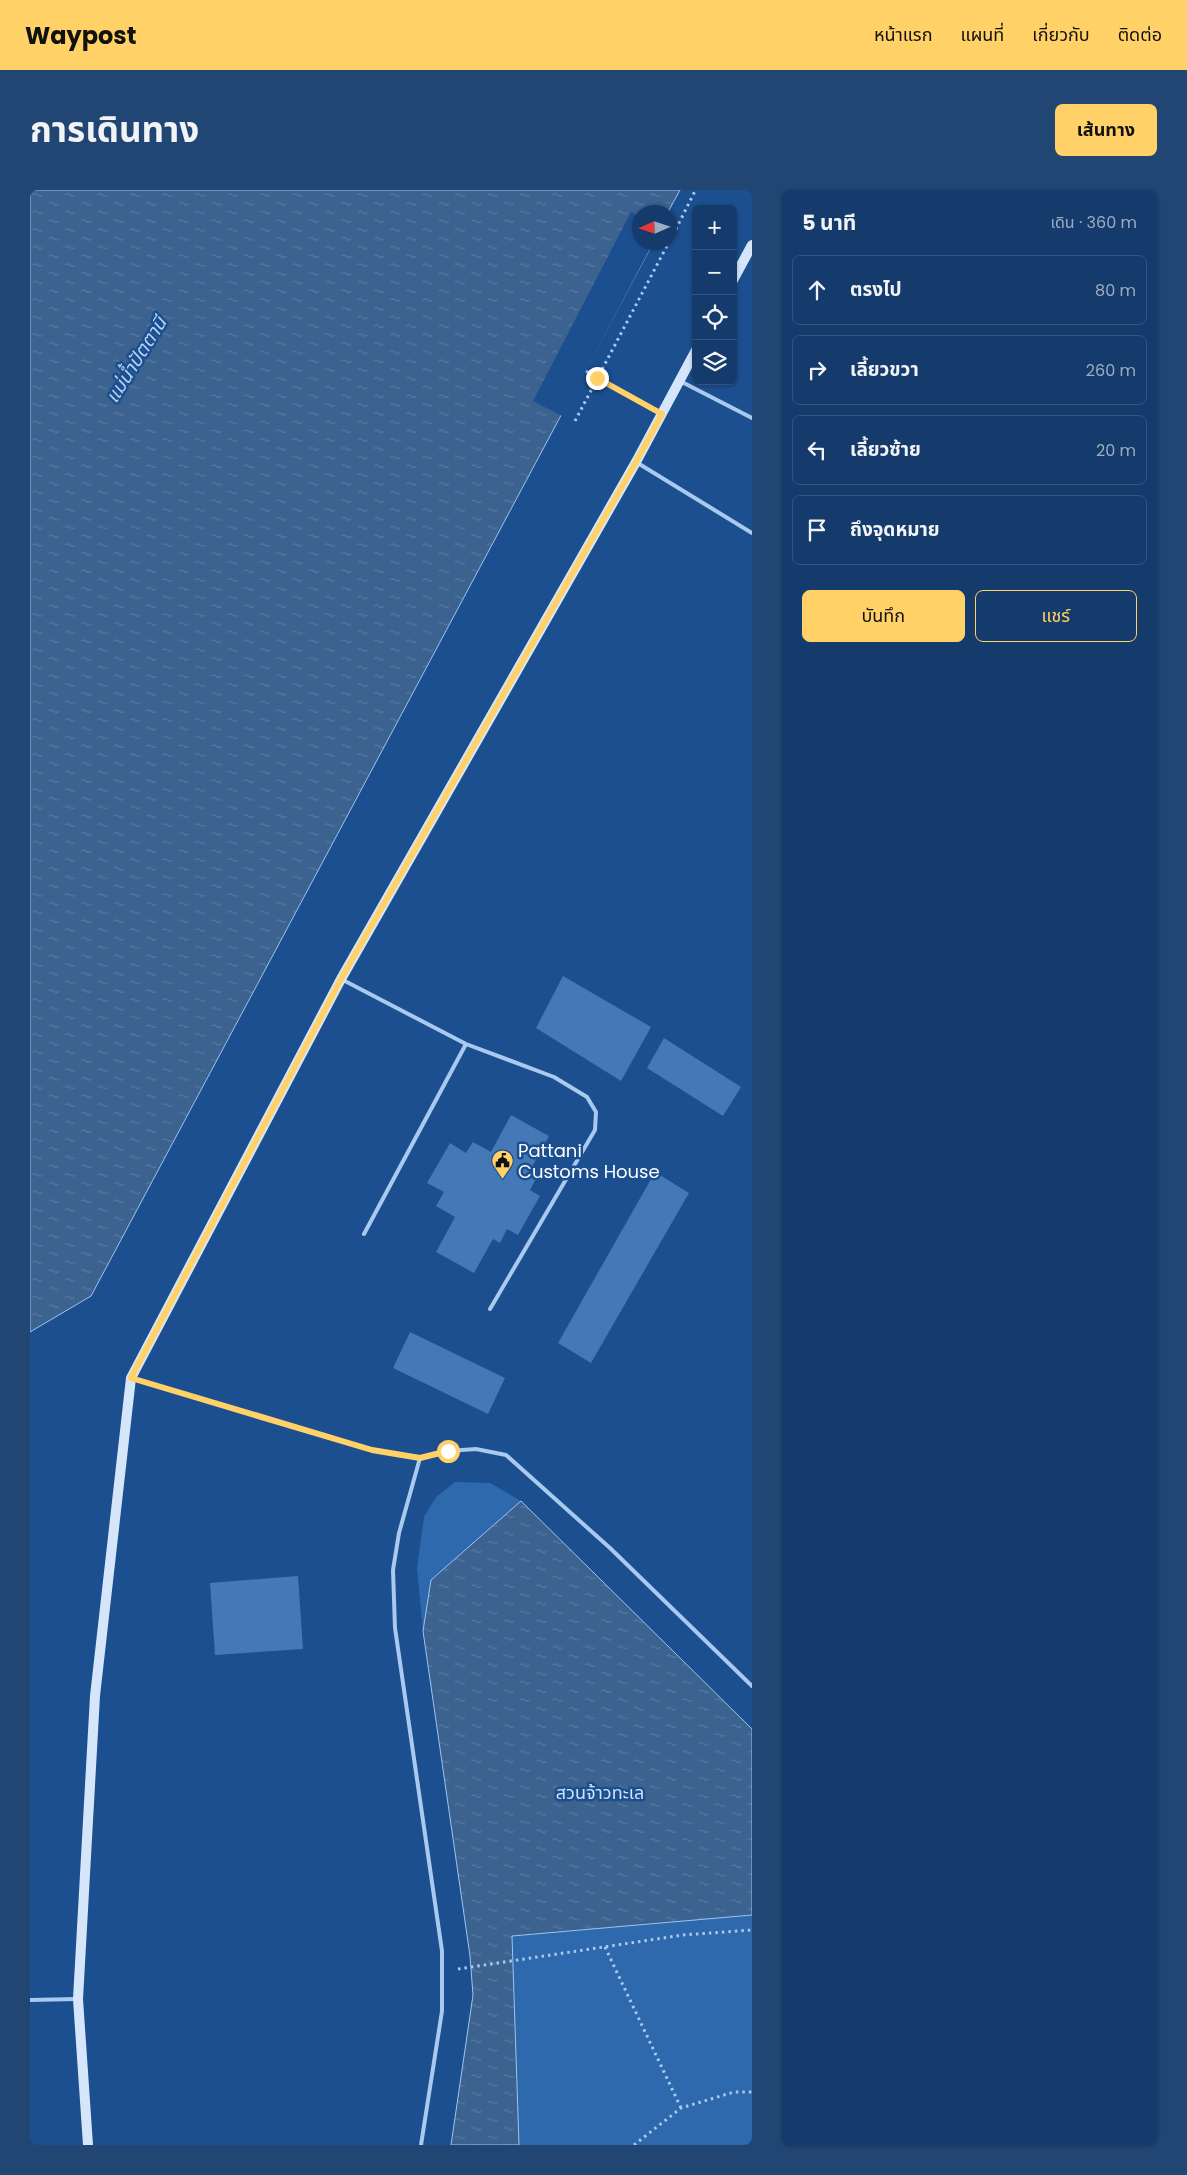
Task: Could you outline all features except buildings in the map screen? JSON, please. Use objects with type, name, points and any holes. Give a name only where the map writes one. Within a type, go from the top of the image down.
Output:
[{"type":"street","points":[[737,273],[752,245]]},
{"type":"street","points":[[88,2145],[78,1999],[95,1696],[131,1378],[341,979],[636,462],[692,358]]},
{"type":"lane","points":[[680,381],[752,418]]},
{"type":"lane","points":[[636,462],[752,533]]},
{"type":"lane","points":[[341,979],[466,1044],[554,1078],[586,1096],[596,1112],[595,1130],[490,1309]]},
{"type":"lane","points":[[364,1234],[466,1044]]},
{"type":"lane","points":[[131,1378],[372,1450],[420,1458],[448,1451],[476,1449],[506,1455],[610,1548],[752,1686]]},
{"type":"lane","points":[[420,1458],[399,1533],[393,1570],[395,1628],[442,1951],[442,2011],[421,2145]]},
{"type":"lane","points":[[30,2000],[78,1999]]},
{"type":"path","points":[[677,227],[696,191]]},
{"type":"path","points":[[575,421],[665,250]]},
{"type":"path","points":[[586,371],[662,414]]},
{"type":"path","points":[[471,1967],[683,1934],[752,1930]]},
{"type":"path","points":[[605,1947],[681,2108]]},
{"type":"path","points":[[634,2145],[681,2108],[734,2092],[752,2092]]},
{"type":"green space","name":"สวนจ้าวทะเล","points":[[455,1482],[490,1483],[521,1501],[752,1729],[752,2145],[451,2145],[473,1994],[470,1956],[423,1631],[417,1569],[424,1517],[436,1497]]},
{"type":"water","name":"แม่น้ำปัตตานี","points":[[30,190],[680,190],[672,205],[632,205],[632,250],[649,250],[91,1296],[30,1332]]},
{"type":"water","name":"สวนจ้าวทะเล","points":[[521,1501],[752,1729],[752,1915],[512,1936],[519,2145],[451,2145],[473,1995],[470,1956],[423,1631],[431,1580]]},
{"type":"pier","points":[[631,212],[632,250],[649,250],[562,416],[533,401]]},
{"type":"place","name":"Pattani Customs House","points":[[502,1179]]},
{"type":"route","points":[[448,1451],[420,1458],[372,1450],[131,1378],[341,979],[662,414],[597,378]]}]
